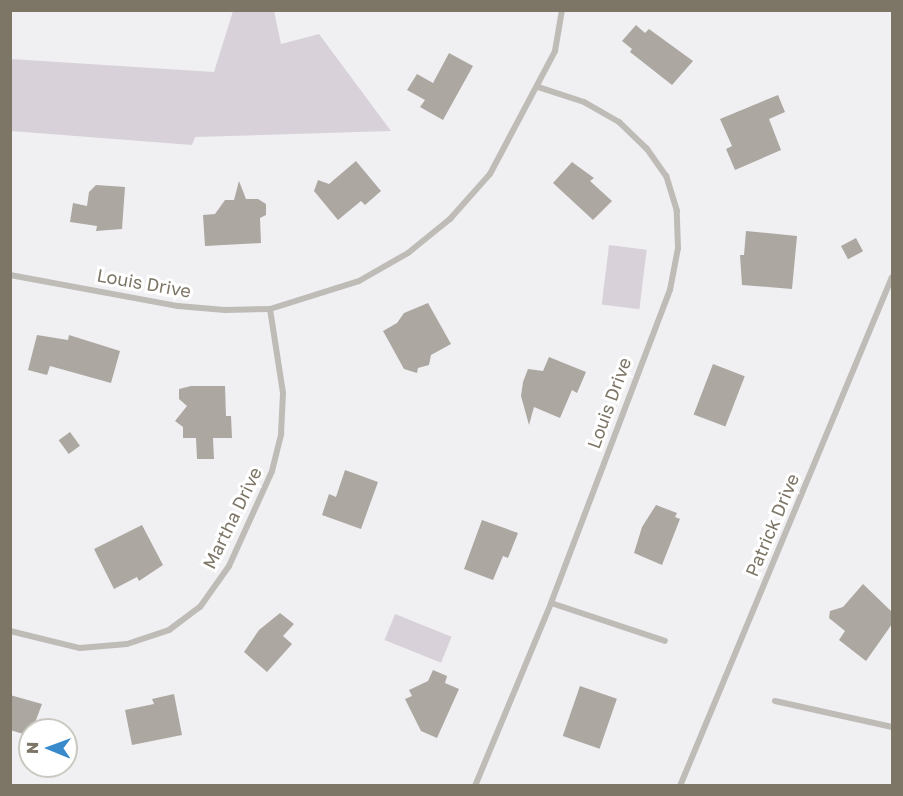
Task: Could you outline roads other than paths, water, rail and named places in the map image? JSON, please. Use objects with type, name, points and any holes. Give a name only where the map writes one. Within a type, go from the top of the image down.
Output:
[{"type":"street","name":"Louis Drive","points":[[10,275],[178,306],[270,309],[359,281],[408,253],[450,219],[490,174],[555,51],[562,10]]},
{"type":"street","name":"Louis Drive","points":[[475,786],[551,603],[670,290],[678,248],[677,211],[666,176],[646,149],[619,122],[584,102],[538,87]]},
{"type":"street","name":"Patrick Drive","points":[[680,786],[892,277]]},
{"type":"street","name":"Martha Drive","points":[[10,631],[80,648],[127,644],[169,630],[200,608],[229,566],[272,471],[281,434],[283,393],[270,309]]},
{"type":"street","points":[[551,603],[665,641]]},
{"type":"street","points":[[775,701],[892,727]]}]
